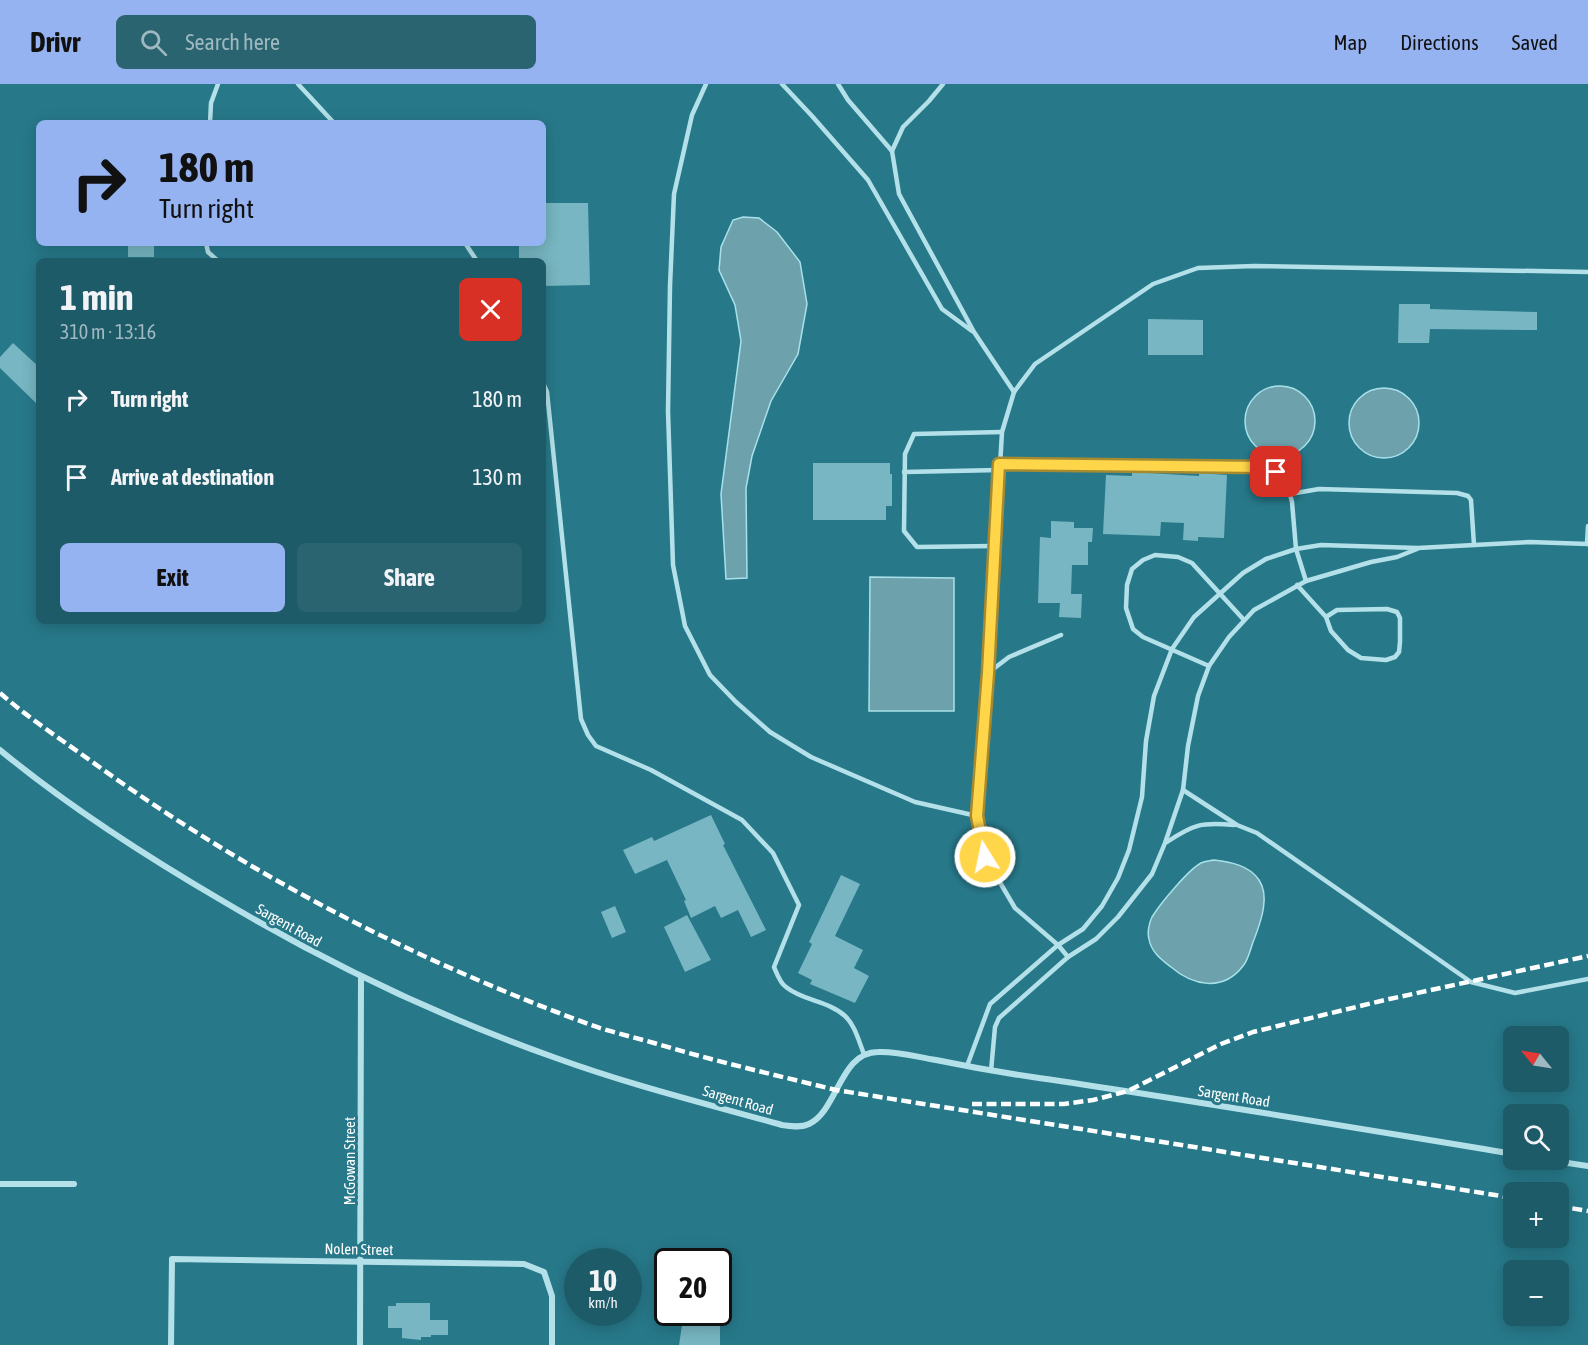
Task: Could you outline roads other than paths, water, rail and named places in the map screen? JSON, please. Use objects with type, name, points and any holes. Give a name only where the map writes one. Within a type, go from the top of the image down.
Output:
[{"type":"street","name":"Sargent Road","points":[[0,750],[99,825],[178,875],[256,921],[361,976],[557,1059],[782,1125],[796,1127],[810,1124],[822,1112],[853,1063],[864,1054],[877,1052],[899,1053],[991,1071],[1503,1152]]},
{"type":"street","name":"McGowan Street","points":[[360,1345],[361,976]]},
{"type":"street","points":[[1569,1163],[1588,1166]]},
{"type":"street","points":[[0,1184],[74,1184]]},
{"type":"street","name":"Nolen Street","points":[[171,1345],[172,1259],[524,1264],[544,1272],[552,1296],[552,1345]]},
{"type":"lane","points":[[210,120],[211,104],[218,84]]},
{"type":"lane","points":[[298,84],[331,120]]},
{"type":"lane","points":[[706,84],[692,115],[674,194],[670,263],[668,411],[673,565],[685,626],[710,675],[770,732],[812,757],[915,802],[977,816]]},
{"type":"lane","points":[[782,84],[867,180],[942,309],[974,332]]},
{"type":"lane","points":[[838,84],[848,100],[892,151],[899,194],[974,332],[1014,392]]},
{"type":"lane","points":[[892,151],[903,127],[943,84]]},
{"type":"lane","points":[[207,246],[208,252],[215,258]]},
{"type":"lane","points":[[1068,957],[1058,945],[1015,908],[985,857],[977,816],[1002,432],[1014,392],[1035,364],[1153,284],[1198,268],[1254,266],[1588,272]]},
{"type":"lane","points":[[546,390],[581,719],[588,735],[596,746],[651,770],[742,820],[773,854],[799,905],[774,967],[784,986],[846,1017],[855,1031],[864,1054]]},
{"type":"lane","points":[[994,546],[918,547],[903,531],[905,454],[914,434],[1002,432]]},
{"type":"lane","points":[[904,472],[999,467],[1264,467],[1276,472],[1287,483],[1296,549],[1306,581]]},
{"type":"lane","points":[[1290,494],[1319,489],[1457,493],[1468,496],[1471,500],[1474,545]]},
{"type":"lane","points":[[968,1066],[990,1004],[1058,945],[1083,929],[1102,906],[1118,878],[1129,850],[1142,797],[1146,741],[1154,696],[1172,649],[1194,618],[1243,573],[1266,559],[1296,549],[1321,545],[1418,548],[1530,542],[1587,544],[1588,526]]},
{"type":"lane","points":[[991,1071],[995,1027],[999,1018],[1068,957],[1096,939],[1118,917],[1152,874],[1183,790],[1192,721],[1198,696],[1209,666],[1229,637],[1254,610],[1297,585],[1371,562],[1396,557],[1418,548]]},
{"type":"lane","points":[[1209,666],[1143,637],[1133,629],[1126,608],[1127,585],[1132,569],[1143,560],[1155,555],[1178,557],[1192,563],[1244,620]]},
{"type":"lane","points":[[1297,585],[1326,617],[1331,631],[1348,650],[1361,658],[1386,660],[1395,657],[1399,652],[1400,618],[1397,612],[1387,609],[1337,610],[1326,617]]},
{"type":"lane","points":[[988,673],[1009,657],[1061,635]]},
{"type":"lane","points":[[1183,790],[1237,825],[1257,833],[1471,981],[1515,993],[1588,979]]},
{"type":"lane","points":[[1165,843],[1182,832],[1210,822],[1237,825]]},
{"type":"water","points":[[743,217],[759,218],[777,232],[800,262],[807,304],[798,354],[771,401],[752,456],[746,488],[747,578],[726,579],[721,494],[741,341],[735,305],[719,270],[721,247],[733,220]]},
{"type":"water","points":[[1287,386],[1300,392],[1309,401],[1313,407],[1315,421],[1313,435],[1305,446],[1294,454],[1273,456],[1255,446],[1247,435],[1245,414],[1255,396],[1266,388]]},
{"type":"water","points":[[1391,388],[1404,394],[1413,403],[1417,409],[1419,423],[1417,437],[1409,448],[1398,456],[1377,458],[1359,448],[1351,437],[1349,416],[1359,398],[1370,390]]},
{"type":"water","points":[[870,577],[954,578],[954,711],[869,711]]},
{"type":"water","points":[[1214,860],[1233,863],[1255,875],[1262,886],[1264,901],[1260,924],[1245,963],[1226,980],[1208,983],[1189,979],[1154,952],[1148,931],[1152,917],[1182,880],[1201,863]]},
{"type":"railway","points":[[0,693],[50,732],[160,809],[277,881],[338,914],[461,973],[599,1028],[836,1090],[1503,1196]]},
{"type":"railway","points":[[972,1104],[1064,1104],[1093,1100],[1128,1091],[1221,1044],[1253,1032],[1385,1000],[1588,956]]},
{"type":"railway","points":[[1569,1208],[1588,1211]]}]
